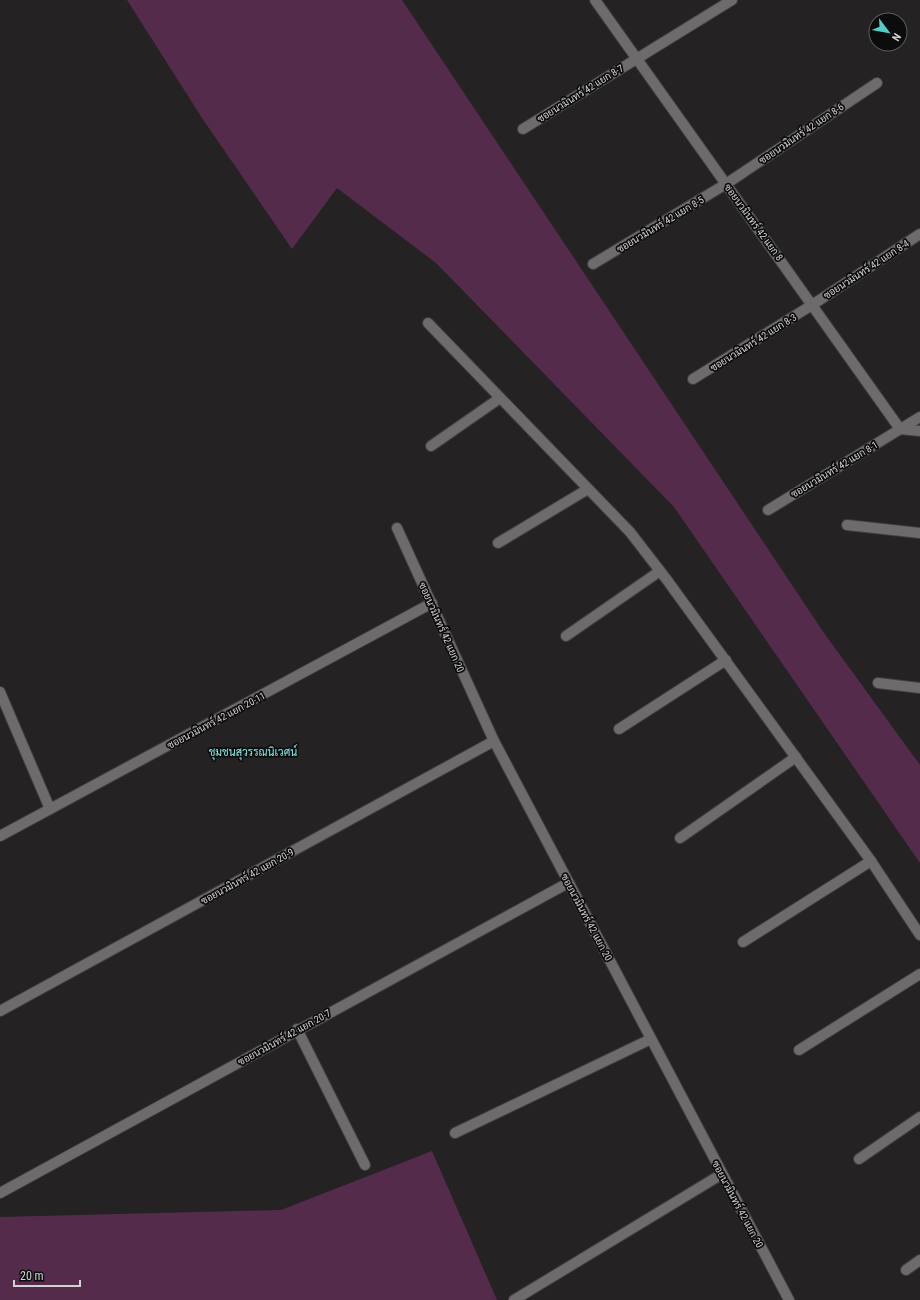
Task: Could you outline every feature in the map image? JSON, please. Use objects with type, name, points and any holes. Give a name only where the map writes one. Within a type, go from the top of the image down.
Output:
[{"type":"street","name":"ซอยนวมินทร์ 42 แยก 8","points":[[595,0],[900,429]]},
{"type":"street","name":"ซอยนวมินทร์ 42 แยก 8-7","points":[[523,129],[732,0]]},
{"type":"street","name":"ซอยนวมินทร์ 42 แยก 8-6","points":[[726,184],[876,83]]},
{"type":"street","name":"ซอยนวมินทร์ 42 แยก 8-5","points":[[593,264],[726,184]]},
{"type":"street","name":"ซอยนวมินทร์ 42 แยก 8-4","points":[[812,305],[920,234]]},
{"type":"street","name":"ซอยนวมินทร์ 42 แยก 8-3","points":[[693,379],[812,305]]},
{"type":"street","points":[[428,323],[630,532],[726,660],[871,861],[920,935]]},
{"type":"street","points":[[431,446],[500,398]]},
{"type":"street","name":"ซอยนวมินทร์ 42 แยก 8-1","points":[[768,510],[920,416]]},
{"type":"street","points":[[900,429],[920,431]]},
{"type":"street","points":[[498,543],[588,489]]},
{"type":"street","points":[[847,525],[920,533]]},
{"type":"street","name":"ซอยนวมินทร์ 42 แยก 20","points":[[397,528],[494,741],[789,1300]]},
{"type":"street","points":[[566,636],[660,571]]},
{"type":"street","name":"ซอยนวมินทร์ 42 แยก 20-11","points":[[0,836],[432,603]]},
{"type":"street","points":[[619,729],[726,660]]},
{"type":"street","points":[[878,683],[920,688]]},
{"type":"street","points":[[0,692],[50,809]]},
{"type":"street","name":"ซอยนวมินทร์ 42 แยก 20-9","points":[[0,1011],[494,741]]},
{"type":"street","points":[[680,838],[796,757]]},
{"type":"street","points":[[743,942],[871,861]]},
{"type":"street","name":"ซอยนวมินทร์ 42 แยก 20-7","points":[[0,1193],[568,882]]},
{"type":"street","points":[[799,1050],[920,974]]},
{"type":"street","points":[[297,1030],[365,1165]]},
{"type":"street","points":[[455,1133],[651,1039]]},
{"type":"street","points":[[858,1159],[920,1117]]},
{"type":"street","points":[[514,1300],[722,1174]]},
{"type":"street","points":[[906,1270],[920,1260]]},
{"type":"shaded area","points":[[127,0],[402,0],[824,633],[920,765],[920,863],[674,507],[436,263],[337,188],[292,249],[202,118]]},
{"type":"shaded area","points":[[432,1151],[497,1300],[0,1300],[0,1217],[281,1210]]},
{"type":"district","name":"ชุมชนสุวรรณนิเวศน์","points":[[253,752]]}]
